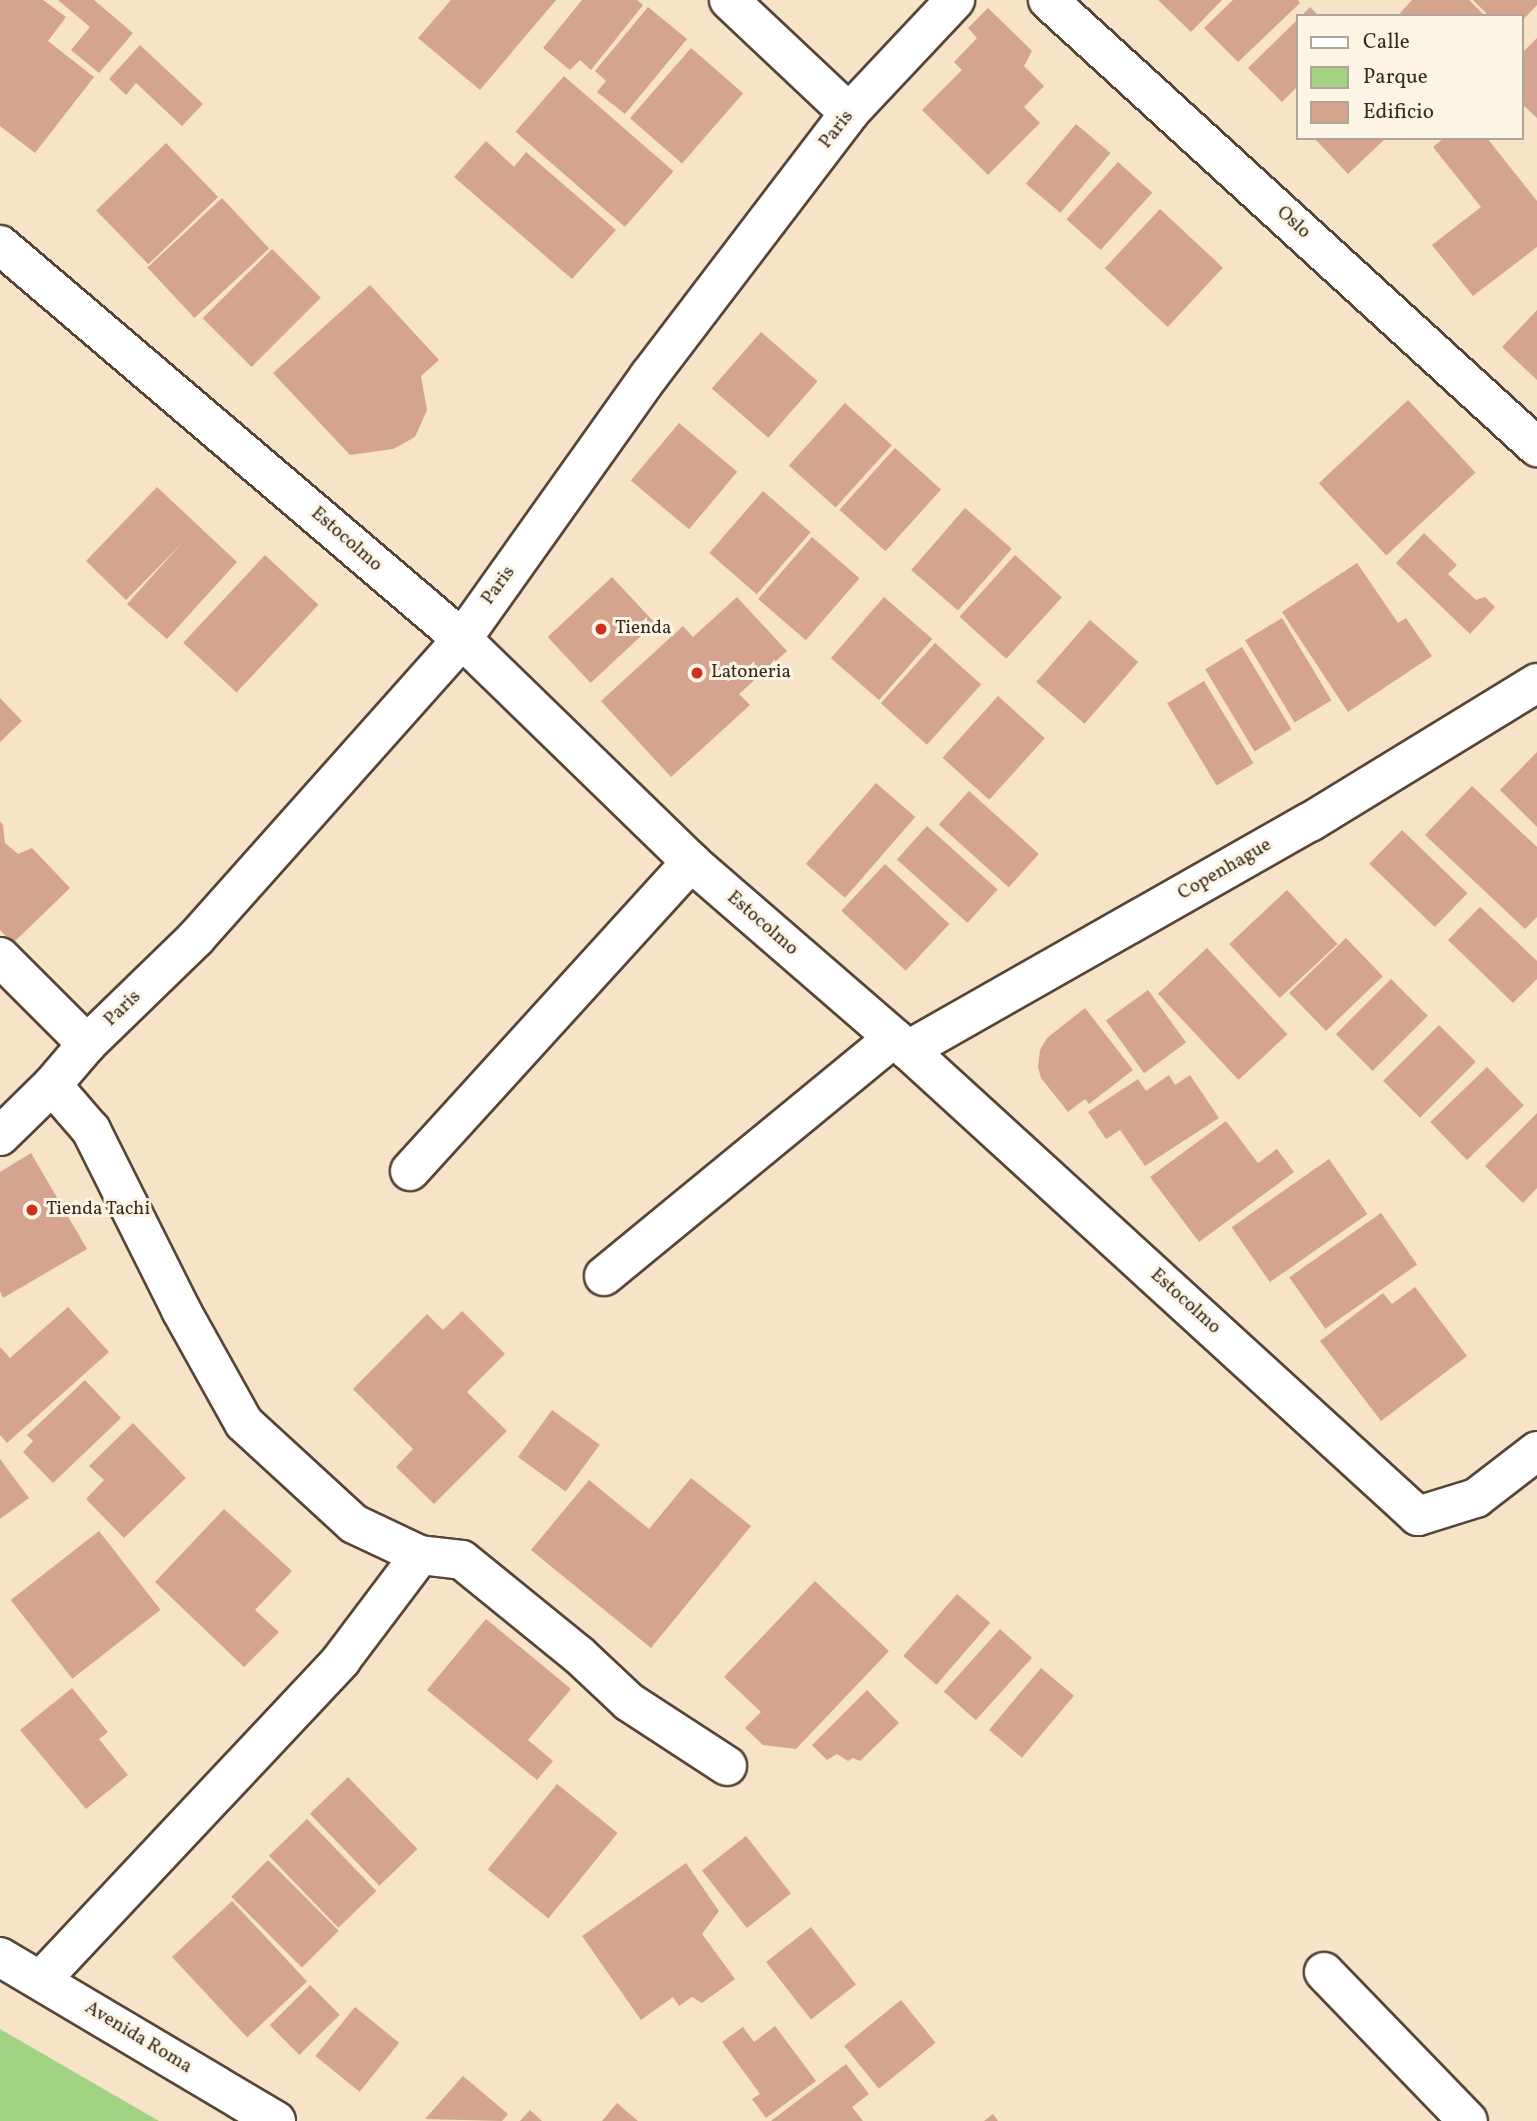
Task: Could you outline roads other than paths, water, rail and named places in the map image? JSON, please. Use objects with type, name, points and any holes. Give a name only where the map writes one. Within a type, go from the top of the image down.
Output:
[{"type":"street","points":[[729,0],[849,113]]},
{"type":"street","name":"Paris","points":[[0,1136],[87,1044],[197,937],[461,639],[649,376],[849,113],[956,0]]},
{"type":"street","name":"Oslo","points":[[1048,0],[1537,447]]},
{"type":"street","name":"Estocolmo","points":[[0,245],[461,639],[691,862],[901,1044],[1418,1516],[1476,1498],[1537,1451]]},
{"type":"street","name":"Copenhague","points":[[604,1276],[901,1044],[1310,822],[1537,683]]},
{"type":"street","points":[[410,1171],[691,862]]},
{"type":"street","points":[[0,957],[87,1044]]},
{"type":"street","points":[[52,1084],[91,1129],[181,1310],[244,1423],[354,1524],[420,1555],[462,1560],[579,1655],[629,1702],[727,1766]]},
{"type":"street","points":[[41,1980],[341,1660],[420,1555]]},
{"type":"street","name":"Avenida Roma","points":[[0,1957],[276,2121]]},
{"type":"street","points":[[1324,1972],[1468,2121]]},
{"type":"place","name":"Tienda","points":[[601,629]]},
{"type":"place","name":"Latoneria","points":[[697,673]]},
{"type":"place","name":"Tienda Tachi","points":[[32,1210]]}]
